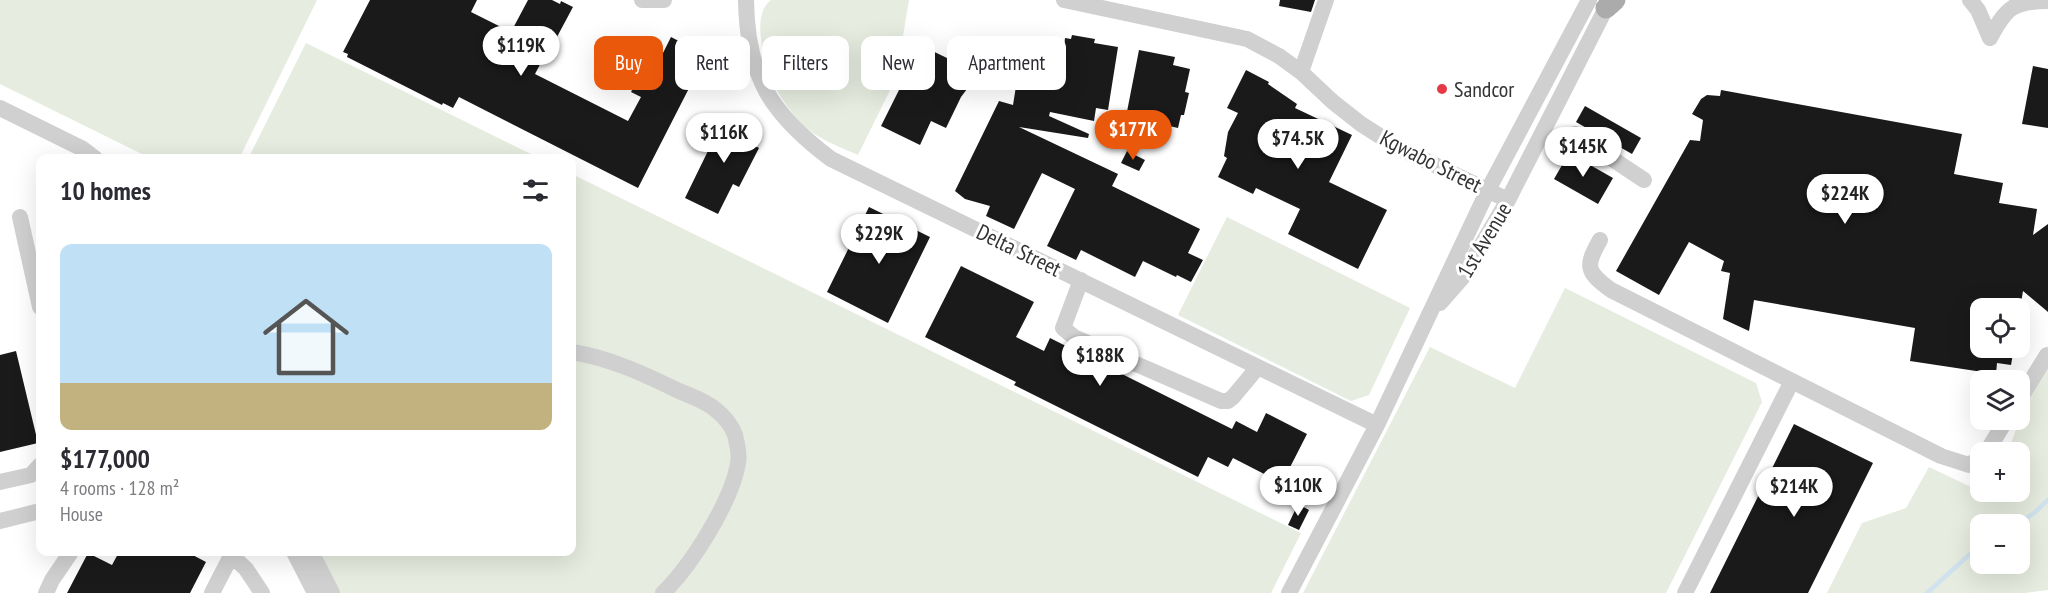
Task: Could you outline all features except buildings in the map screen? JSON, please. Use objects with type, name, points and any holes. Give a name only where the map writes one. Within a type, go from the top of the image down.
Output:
[{"type":"street","points":[[642,0],[664,0]]},
{"type":"street","name":"Delta Street","points":[[747,0],[748,36],[755,66],[765,91],[779,113],[809,142],[831,159],[1377,425]]},
{"type":"street","name":"Kgwabo Street","points":[[1064,0],[1086,2],[1247,39],[1279,56],[1301,72],[1347,113],[1397,147],[1508,200]]},
{"type":"street","points":[[1301,72],[1326,0]]},
{"type":"street","points":[[1970,0],[1978,10],[1990,38],[1999,22],[2015,6],[2026,1],[2048,1]]},
{"type":"street","name":"1st Avenue","points":[[1289,593],[1377,425],[1488,190],[1605,2]]},
{"type":"street","name":"1st Avenue","points":[[1431,313],[1462,278],[1508,200],[1605,2]]},
{"type":"street","points":[[0,108],[90,154]]},
{"type":"street","points":[[1575,134],[1644,180]]},
{"type":"street","points":[[20,217],[36,289]]},
{"type":"street","points":[[1600,240],[1590,258],[1591,270],[1598,280],[1611,290],[1959,463],[1970,464]]},
{"type":"street","points":[[1081,280],[1063,328],[1074,337],[1221,401],[1233,397],[1258,367]]},
{"type":"street","points":[[576,353],[631,368],[715,408],[726,419],[735,434],[739,461],[729,493],[703,542],[671,586],[663,593]]},
{"type":"street","points":[[2030,382],[2047,355]]},
{"type":"street","points":[[1685,593],[1792,381]]},
{"type":"street","points":[[0,482],[31,475],[36,469]]},
{"type":"street","points":[[0,521],[36,512]]},
{"type":"street","points":[[46,593],[68,556]]},
{"type":"street","points":[[212,593],[229,556]]},
{"type":"street","points":[[233,556],[246,569],[262,593]]},
{"type":"street","points":[[296,556],[315,593]]},
{"type":"street","points":[[313,556],[332,593]]},
{"type":"shaded area","points":[[0,0],[317,0],[241,154],[142,154],[0,84]]},
{"type":"shaded area","points":[[771,0],[909,0],[903,36],[861,36],[861,90],[890,90],[858,155],[826,141],[808,129],[792,112],[777,90],[849,90],[849,36],[762,36],[762,52],[760,22],[767,3]]},
{"type":"shaded area","points":[[306,43],[531,154],[250,154]]},
{"type":"shaded area","points":[[576,176],[1301,533],[1271,593],[334,593],[302,556],[576,556]]},
{"type":"shaded area","points":[[1227,217],[1410,308],[1369,395],[1351,401],[1178,315]]},
{"type":"shaded area","points":[[1565,288],[1756,383],[1762,402],[1666,593],[1303,593],[1430,347],[1515,388]]},
{"type":"shaded area","points":[[2048,355],[2048,590],[2025,593],[1827,593],[1862,523],[1906,508],[1929,467],[1970,485],[1970,502],[2030,502],[2030,442],[2011,442],[2016,430],[2030,430],[2030,394],[2043,361]]},
{"type":"waterway","points":[[2030,516],[2048,500]]},
{"type":"waterway","points":[[1927,593],[1970,554]]},
{"type":"place","name":"Sandcor","points":[[1442,89]]}]
